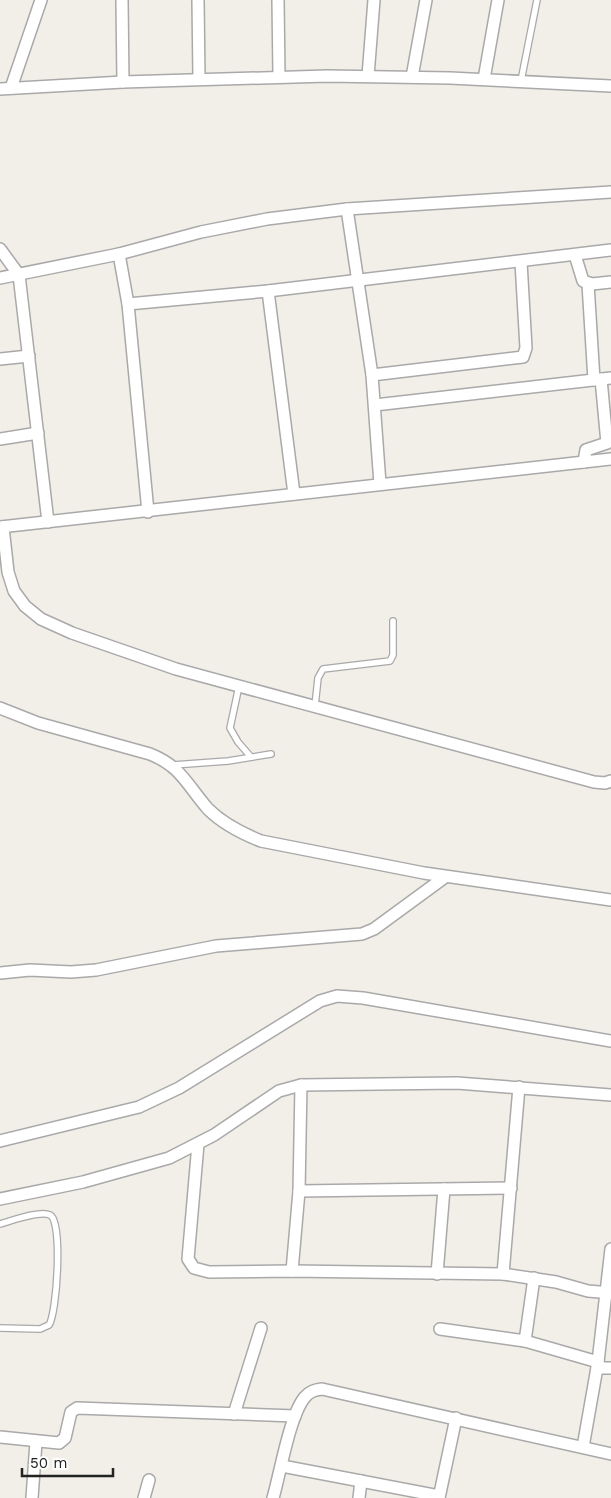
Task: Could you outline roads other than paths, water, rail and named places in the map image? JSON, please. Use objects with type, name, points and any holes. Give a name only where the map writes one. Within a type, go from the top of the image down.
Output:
[{"type":"street","points":[[41,0],[5,89],[199,79],[368,76],[611,86]]},
{"type":"street","points":[[122,0],[123,82]]},
{"type":"street","points":[[198,0],[199,79]]},
{"type":"street","points":[[278,0],[279,77]]},
{"type":"street","points":[[368,76],[374,0]]},
{"type":"street","points":[[412,77],[426,0]]},
{"type":"street","points":[[484,80],[498,0]]},
{"type":"street","points":[[0,278],[119,254],[210,230],[267,219],[347,209],[611,192]]},
{"type":"street","points":[[347,209],[372,375],[380,484]]},
{"type":"street","points":[[0,249],[19,275],[48,522]]},
{"type":"street","points":[[128,304],[268,291],[611,250]]},
{"type":"street","points":[[119,254],[128,304],[148,512]]},
{"type":"street","points":[[575,255],[581,276],[588,284],[602,379],[607,443],[586,450],[584,462]]},
{"type":"street","points":[[372,375],[523,357],[526,348],[521,262]]},
{"type":"street","points":[[588,284],[611,282]]},
{"type":"street","points":[[268,291],[294,494]]},
{"type":"street","points":[[0,360],[30,356]]},
{"type":"street","points":[[375,405],[602,379]]},
{"type":"street","points":[[0,439],[38,433]]},
{"type":"street","points":[[611,459],[2,527],[8,572],[14,591],[25,606],[41,619],[114,649],[239,686],[594,782],[605,783],[611,780]]},
{"type":"street","points":[[0,708],[46,725],[150,754],[173,765],[209,809],[224,823],[242,834],[286,846],[445,877],[611,900]]},
{"type":"street","points":[[0,974],[30,970],[71,972],[96,970],[216,946],[362,934],[374,929],[445,877]]},
{"type":"street","points":[[0,1141],[139,1107],[162,1098],[320,1001],[337,996],[363,998],[611,1041]]},
{"type":"street","points":[[0,1199],[92,1179],[169,1158],[198,1144],[273,1094],[301,1085],[457,1083],[611,1095]]},
{"type":"street","points":[[292,1271],[299,1191],[301,1085]]},
{"type":"street","points":[[504,1274],[520,1088]]},
{"type":"street","points":[[198,1144],[188,1258],[194,1268],[209,1272],[292,1271],[504,1274],[534,1278],[608,1294]]},
{"type":"street","points":[[299,1191],[511,1188]]},
{"type":"street","points":[[437,1274],[444,1189]]},
{"type":"street","points":[[583,1448],[608,1294],[611,1249]]},
{"type":"street","points":[[525,1341],[534,1278]]},
{"type":"street","points":[[234,1414],[261,1328]]},
{"type":"street","points":[[440,1329],[525,1341],[611,1368]]},
{"type":"street","points":[[273,1498],[295,1416],[305,1396],[314,1390],[322,1389],[611,1454]]},
{"type":"street","points":[[0,1437],[36,1442],[62,1442],[66,1435],[71,1412],[77,1408],[295,1416]]},
{"type":"street","points":[[282,1466],[439,1497],[456,1418]]},
{"type":"street","points":[[32,1498],[36,1442]]},
{"type":"street","points":[[144,1498],[149,1480]]},
{"type":"street","points":[[360,1498],[361,1481]]},
{"type":"lane","points":[[521,82],[537,0]]},
{"type":"lane","points":[[315,706],[318,678],[323,669],[390,661],[392,656],[393,621]]},
{"type":"lane","points":[[239,686],[230,728],[238,742],[251,757]]},
{"type":"lane","points":[[173,765],[271,754]]},
{"type":"lane","points":[[0,1224],[42,1213],[50,1215],[56,1221],[59,1248],[51,1322],[46,1327],[40,1329],[10,1330],[0,1328]]}]
